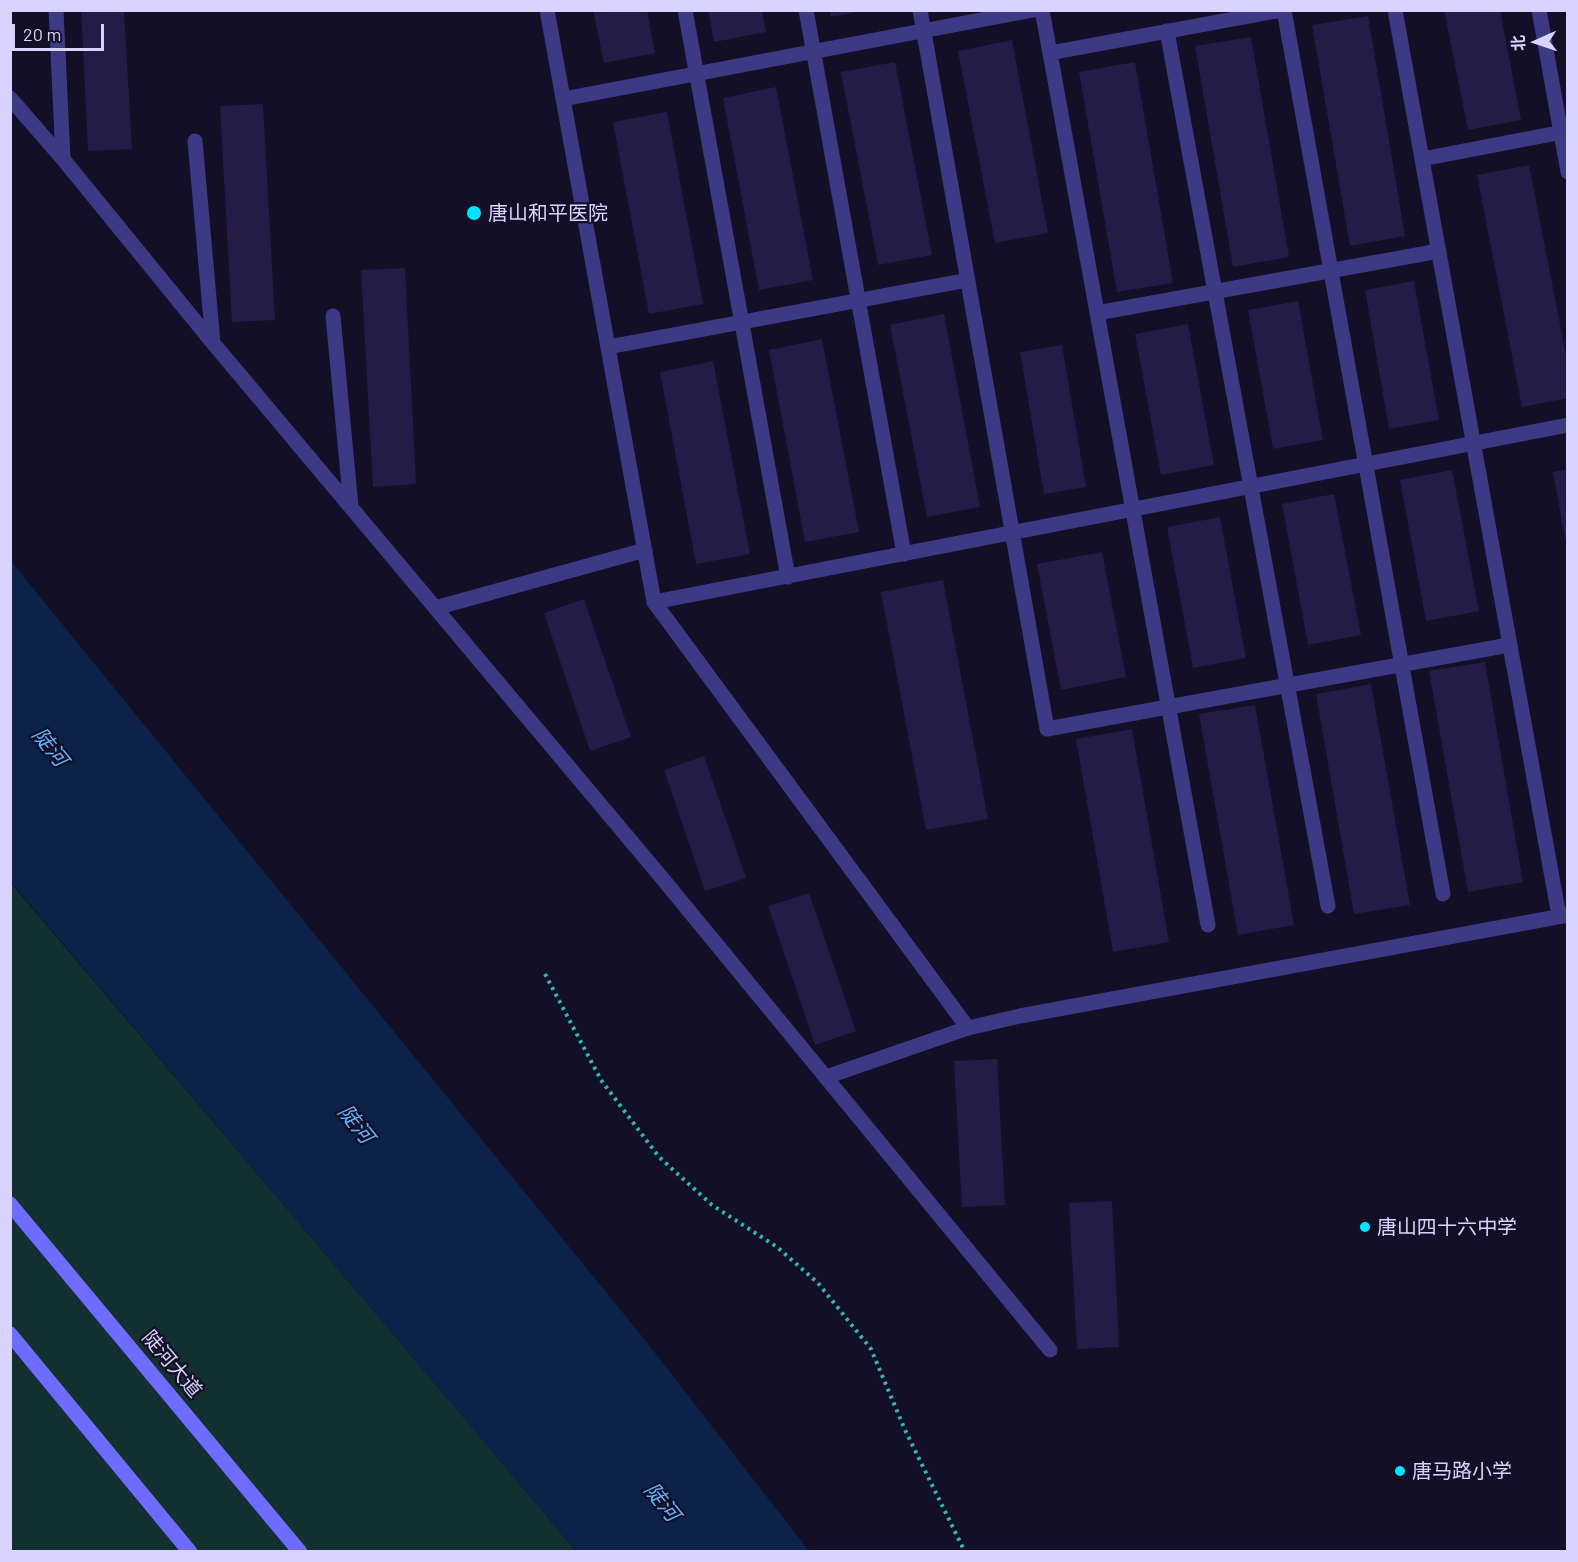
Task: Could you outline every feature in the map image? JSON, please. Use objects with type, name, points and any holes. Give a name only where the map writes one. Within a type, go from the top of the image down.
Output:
[{"type":"street","points":[[56,10],[63,159]]},
{"type":"street","points":[[547,10],[654,602],[968,1028]]},
{"type":"street","points":[[685,10],[788,577]]},
{"type":"street","points":[[806,10],[904,554]]},
{"type":"street","points":[[920,10],[1047,729],[1509,645]]},
{"type":"street","points":[[563,99],[1033,10]]},
{"type":"street","points":[[1042,10],[1208,925]]},
{"type":"street","points":[[1050,53],[1283,10],[1443,894]]},
{"type":"street","points":[[826,1077],[968,1028],[1032,1014],[1563,915],[1509,645],[1395,10]]},
{"type":"street","points":[[1539,10],[1564,132],[1568,172]]},
{"type":"street","points":[[1167,32],[1329,906]]},
{"type":"street","points":[[10,98],[670,887],[1050,1350]]},
{"type":"street","points":[[1422,159],[1564,132]]},
{"type":"street","points":[[195,141],[213,342]]},
{"type":"street","points":[[1097,313],[1439,251]]},
{"type":"street","points":[[608,347],[968,280]]},
{"type":"street","points":[[333,316],[351,507]]},
{"type":"street","points":[[654,602],[1568,425]]},
{"type":"street","points":[[435,608],[645,550]]},
{"type":"street","name":"陡河大道","points":[[10,1204],[300,1551]]},
{"type":"street","points":[[10,1334],[190,1551]]},
{"type":"path","points":[[544,974],[601,1080],[659,1157],[712,1205],[777,1247],[818,1283],[871,1349],[905,1430],[965,1551]]},
{"type":"green space","points":[[10,882],[487,1445],[576,1551],[11,1551]]},
{"type":"water","name":"陡河","points":[[10,560],[641,1335],[809,1551],[576,1551],[11,882]]},
{"type":"building","points":[[81,10],[124,10],[132,149],[88,151]]},
{"type":"building","points":[[593,10],[647,10],[655,53],[604,63]]},
{"type":"building","points":[[708,10],[762,10],[766,32],[714,42]]},
{"type":"building","points":[[830,10],[857,10],[857,12],[831,17]]},
{"type":"building","points":[[1444,10],[1500,10],[1521,120],[1468,130]]},
{"type":"building","points":[[1368,16],[1405,236],[1350,246],[1312,25]]},
{"type":"building","points":[[1251,37],[1289,257],[1233,267],[1195,46]]},
{"type":"building","points":[[1012,40],[1048,233],[995,243],[958,51]]},
{"type":"building","points":[[895,62],[932,255],[878,265],[841,72]]},
{"type":"building","points":[[1135,62],[1173,283],[1117,292],[1079,72]]},
{"type":"building","points":[[776,87],[813,280],[759,290],[723,98]]},
{"type":"building","points":[[263,104],[275,320],[232,322],[220,106]]},
{"type":"building","points":[[667,112],[703,304],[649,314],[613,122]]},
{"type":"building","points":[[1529,165],[1568,365],[1568,398],[1522,407],[1477,175]]},
{"type":"building","points":[[405,268],[416,484],[373,487],[361,270]]},
{"type":"building","points":[[1414,281],[1439,420],[1389,429],[1365,290]]},
{"type":"building","points":[[1298,301],[1323,440],[1273,449],[1248,310]]},
{"type":"building","points":[[944,314],[980,507],[927,517],[890,325]]},
{"type":"building","points":[[1188,324],[1214,465],[1161,475],[1135,334]]},
{"type":"building","points":[[822,339],[859,532],[805,542],[769,350]]},
{"type":"building","points":[[1062,345],[1086,487],[1044,494],[1020,352]]},
{"type":"building","points":[[713,361],[750,554],[696,564],[660,372]]},
{"type":"building","points":[[1568,469],[1568,543],[1566,543],[1553,472]]},
{"type":"building","points":[[1452,470],[1479,611],[1426,621],[1400,480]]},
{"type":"building","points":[[1334,494],[1361,635],[1308,645],[1282,504]]},
{"type":"building","points":[[1220,517],[1246,658],[1193,668],[1167,527]]},
{"type":"building","points":[[1102,552],[1126,677],[1061,690],[1037,564]]},
{"type":"building","points":[[943,580],[988,819],[926,830],[881,592]]},
{"type":"building","points":[[584,599],[631,737],[590,751],[544,613]]},
{"type":"building","points":[[1485,662],[1523,882],[1468,892],[1429,671]]},
{"type":"building","points":[[1371,684],[1410,905],[1354,914],[1316,694]]},
{"type":"building","points":[[1255,705],[1294,925],[1238,935],[1199,714]]},
{"type":"building","points":[[1132,729],[1169,942],[1113,952],[1076,739]]},
{"type":"building","points":[[704,756],[746,878],[705,891],[664,770]]},
{"type":"building","points":[[809,893],[856,1031],[815,1045],[768,906]]},
{"type":"building","points":[[997,1059],[1005,1205],[962,1207],[954,1061]]},
{"type":"building","points":[[1112,1201],[1119,1347],[1077,1349],[1069,1203]]},
{"type":"place","name":"唐山和平医院","points":[[474,213]]},
{"type":"place","name":"唐山四十六中学","points":[[1365,1227]]},
{"type":"place","name":"唐马路小学","points":[[1400,1471]]}]
